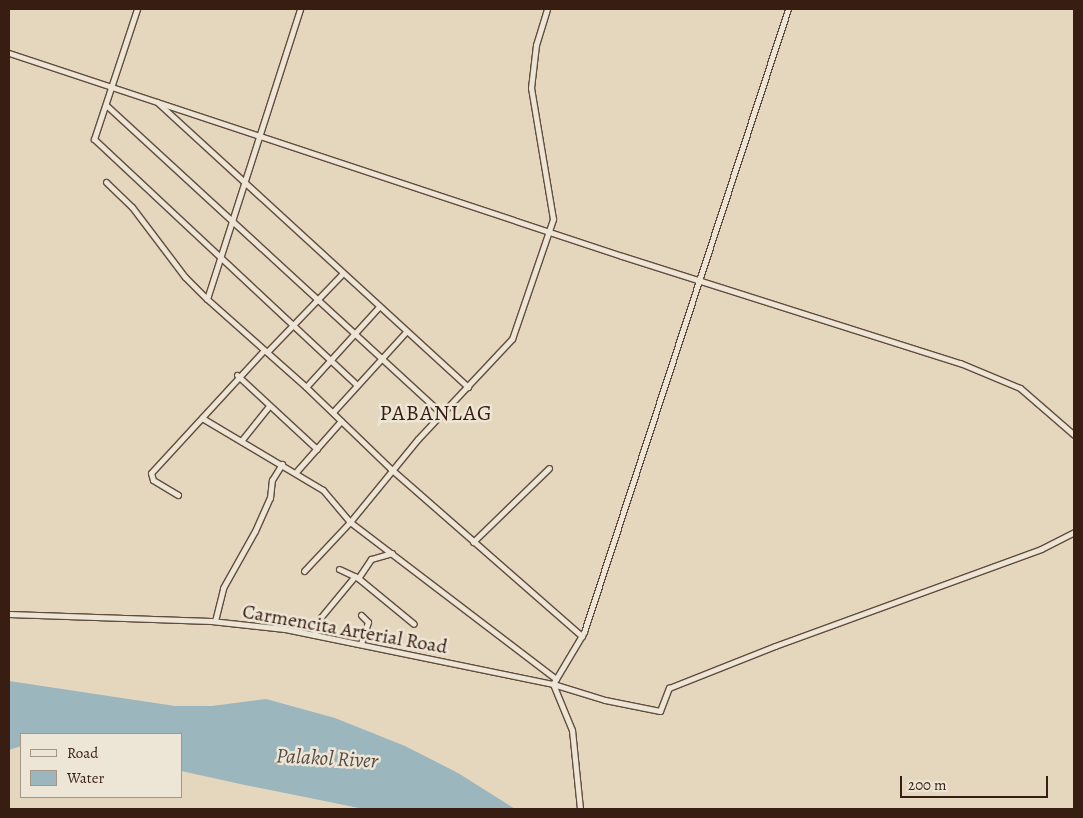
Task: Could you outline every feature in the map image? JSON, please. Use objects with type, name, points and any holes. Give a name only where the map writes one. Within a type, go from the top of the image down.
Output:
[{"type":"street","points":[[137,9],[94,139],[357,385]]},
{"type":"street","points":[[207,298],[219,254],[300,9]]},
{"type":"street","points":[[304,571],[350,522],[394,471],[418,439],[468,388],[512,339],[553,219],[531,88],[536,45],[548,9]]},
{"type":"street","points":[[555,682],[582,636],[788,9]]},
{"type":"street","points":[[9,53],[548,231],[996,376],[1020,388],[1074,435]]},
{"type":"street","points":[[156,102],[244,181],[378,308],[468,388]]},
{"type":"street","points":[[106,105],[442,414]]},
{"type":"street","points":[[106,182],[132,207],[185,278],[306,387],[394,471],[582,636]]},
{"type":"street","points":[[178,496],[153,480],[151,472],[202,418],[238,375],[266,351],[342,274]]},
{"type":"street","points":[[306,387],[378,308]]},
{"type":"street","points":[[333,412],[406,333]]},
{"type":"street","points":[[238,375],[317,449]]},
{"type":"street","points":[[241,441],[269,406]]},
{"type":"street","points":[[202,418],[296,472],[322,490],[350,522],[555,682],[572,730],[580,809]]},
{"type":"street","points":[[296,472],[341,421]]},
{"type":"street","points":[[215,622],[223,588],[255,531],[270,498],[272,480],[282,464]]},
{"type":"street","points":[[473,542],[549,468]]},
{"type":"street","name":"Carmencita Arterial Road","points":[[9,614],[215,622],[314,635],[555,682],[660,711],[669,688],[775,646],[1041,549],[1074,532]]},
{"type":"street","points":[[314,635],[321,617],[371,560],[392,553]]},
{"type":"street","points":[[339,569],[356,577],[414,624]]},
{"type":"street","points":[[360,615],[368,622],[361,644]]},
{"type":"water","name":"Palakol River","points":[[9,681],[175,706],[212,706],[266,699],[335,718],[405,746],[458,773],[515,809],[364,809],[182,771],[182,733],[20,733],[20,746],[9,750]]},
{"type":"district","name":"PABANLAG","points":[[436,414]]}]
